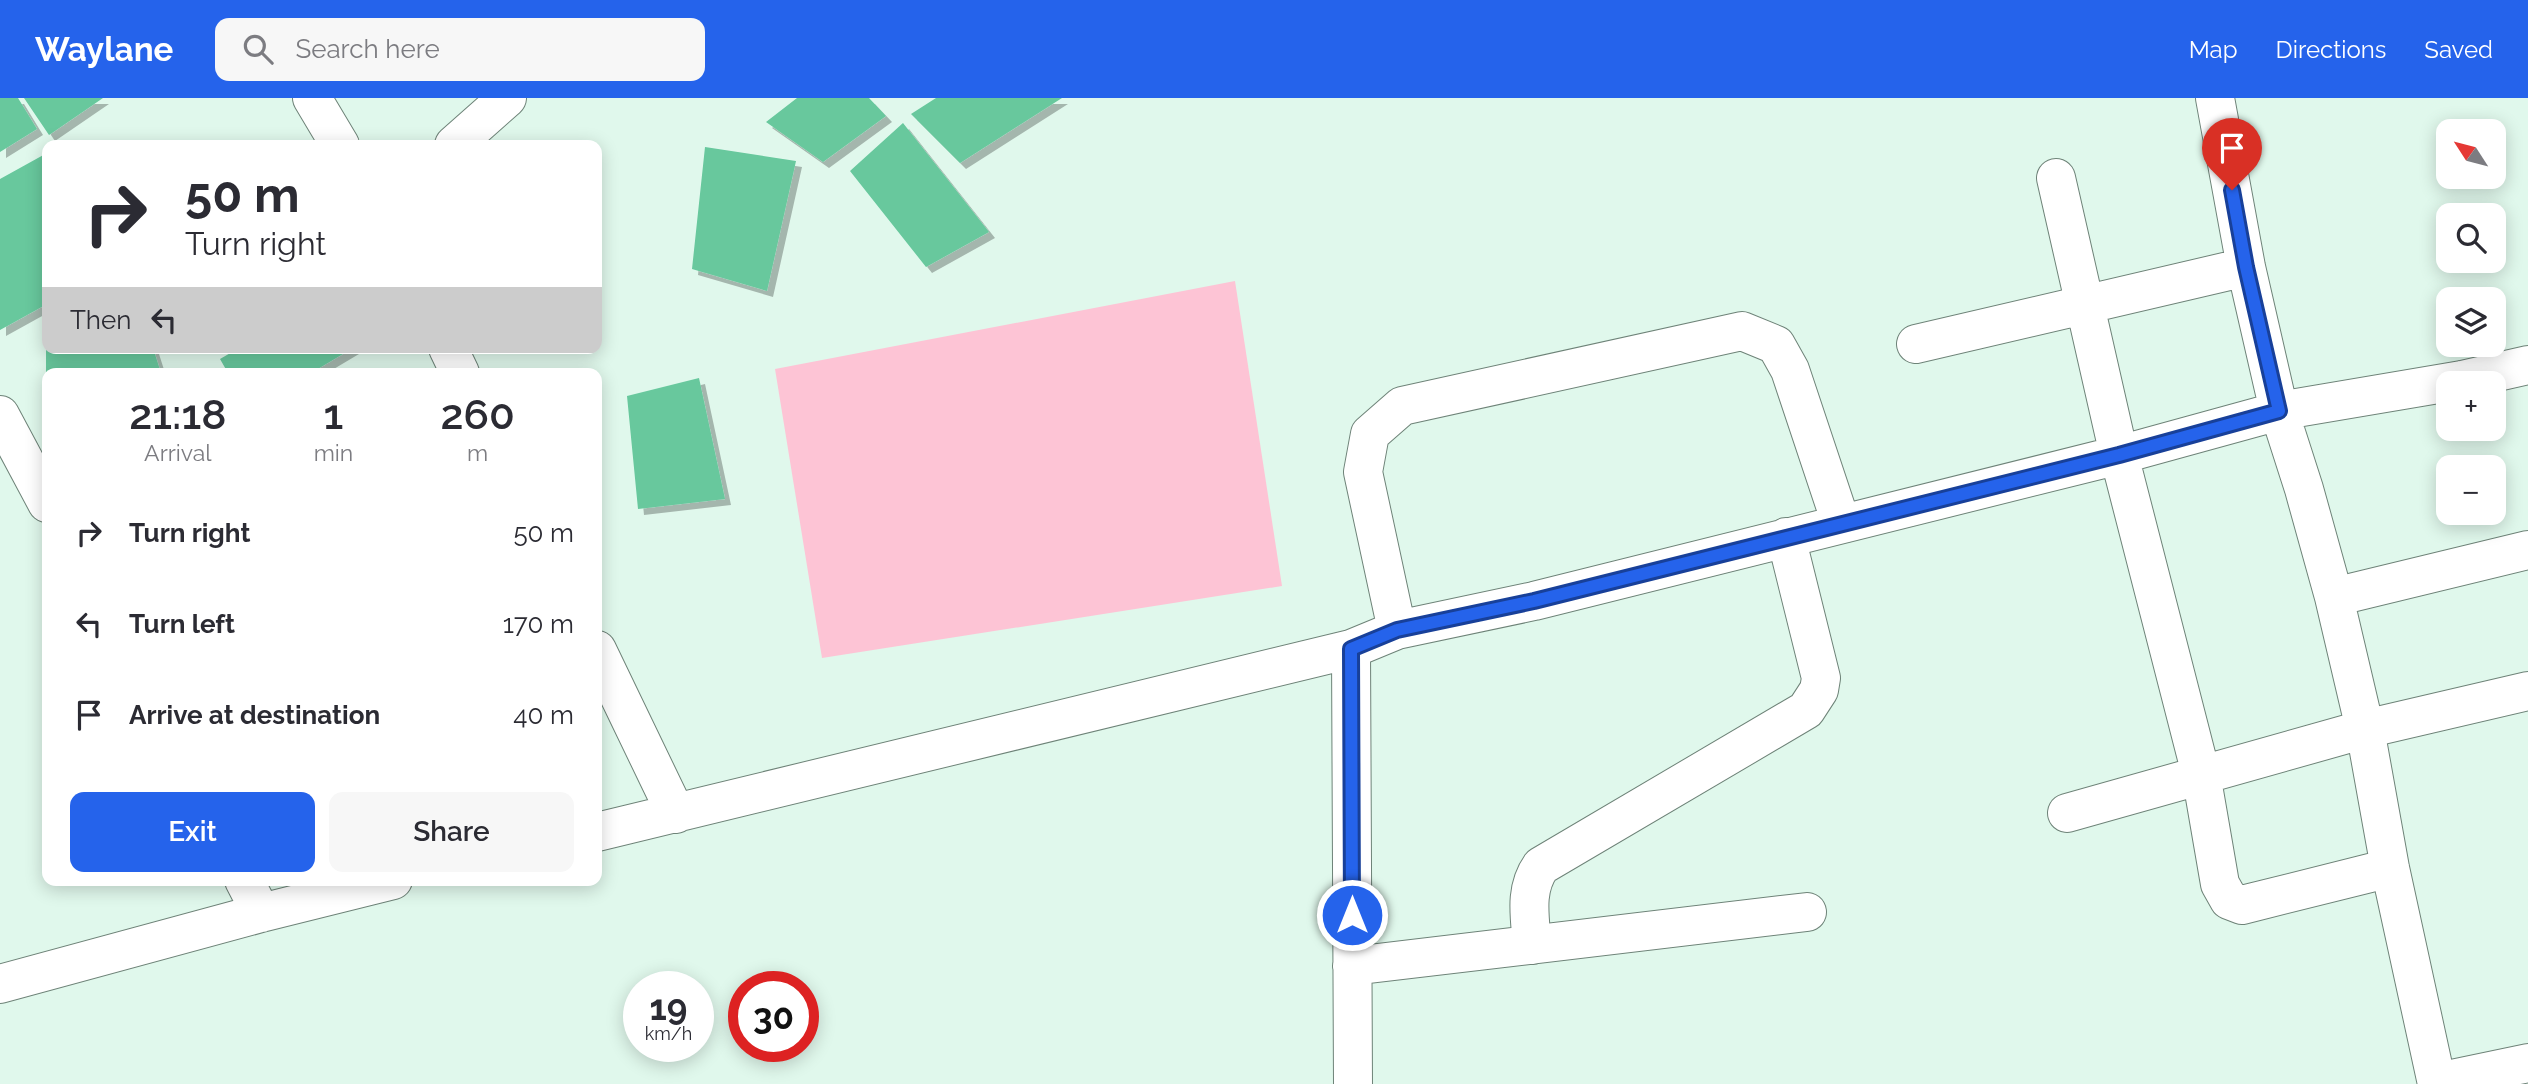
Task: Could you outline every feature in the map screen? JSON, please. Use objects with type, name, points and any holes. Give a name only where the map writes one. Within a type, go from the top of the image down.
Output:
[{"type":"street","points":[[312,98],[337,140]]},
{"type":"street","points":[[460,140],[507,98]]},
{"type":"street","points":[[2215,98],[2246,267],[2279,411],[2305,489],[2365,729],[2390,868],[2437,1083],[2528,1063]]},
{"type":"street","points":[[2056,178],[2119,455],[2200,774],[2220,884],[2229,900],[2242,905],[2390,868]]},
{"type":"street","points":[[1916,344],[2246,267]]},
{"type":"street","points":[[1397,630],[1363,472],[1370,434],[1402,406],[1742,331],[1776,345],[1790,370],[1841,523]]},
{"type":"street","points":[[602,831],[1351,649],[1397,630],[1534,601],[2119,455],[2279,411],[2462,380],[2528,365]]},
{"type":"street","points":[[1,420],[42,494]]},
{"type":"street","points":[[1532,945],[1529,893],[1532,878],[1541,866],[1806,710],[1819,690],[1821,678],[1786,537]]},
{"type":"street","points":[[2334,597],[2528,551]]},
{"type":"street","points":[[1348,1082],[1352,966],[1351,649]]},
{"type":"street","points":[[602,660],[676,814]]},
{"type":"street","points":[[2067,813],[2365,729],[2528,691]]},
{"type":"street","points":[[0,984],[253,897],[344,886]]},
{"type":"street","points":[[1352,966],[1807,912]]},
{"type":"shaded area","points":[[1235,281],[1282,586],[822,658],[775,369]]},
{"type":"building","points":[[0,98],[18,98],[37,129],[0,152]]},
{"type":"building","points":[[24,98],[103,98],[49,135]]},
{"type":"building","points":[[797,98],[869,98],[886,116],[823,162],[766,122]]},
{"type":"building","points":[[936,98],[1062,98],[960,163],[911,114]]},
{"type":"building","points":[[903,123],[989,232],[926,267],[850,171]]},
{"type":"building","points":[[705,147],[796,161],[767,291],[692,269]]},
{"type":"building","points":[[42,156],[42,307],[0,330],[0,179]]},
{"type":"building","points":[[46,354],[155,354],[159,368],[46,368]]},
{"type":"building","points":[[229,354],[343,354],[319,368],[225,368],[220,359]]},
{"type":"building","points":[[699,378],[725,499],[638,509],[627,396]]},
{"type":"route","points":[[1352,915],[1351,649],[1397,630],[1534,601],[2119,455],[2279,411],[2246,267],[2232,190]]}]
